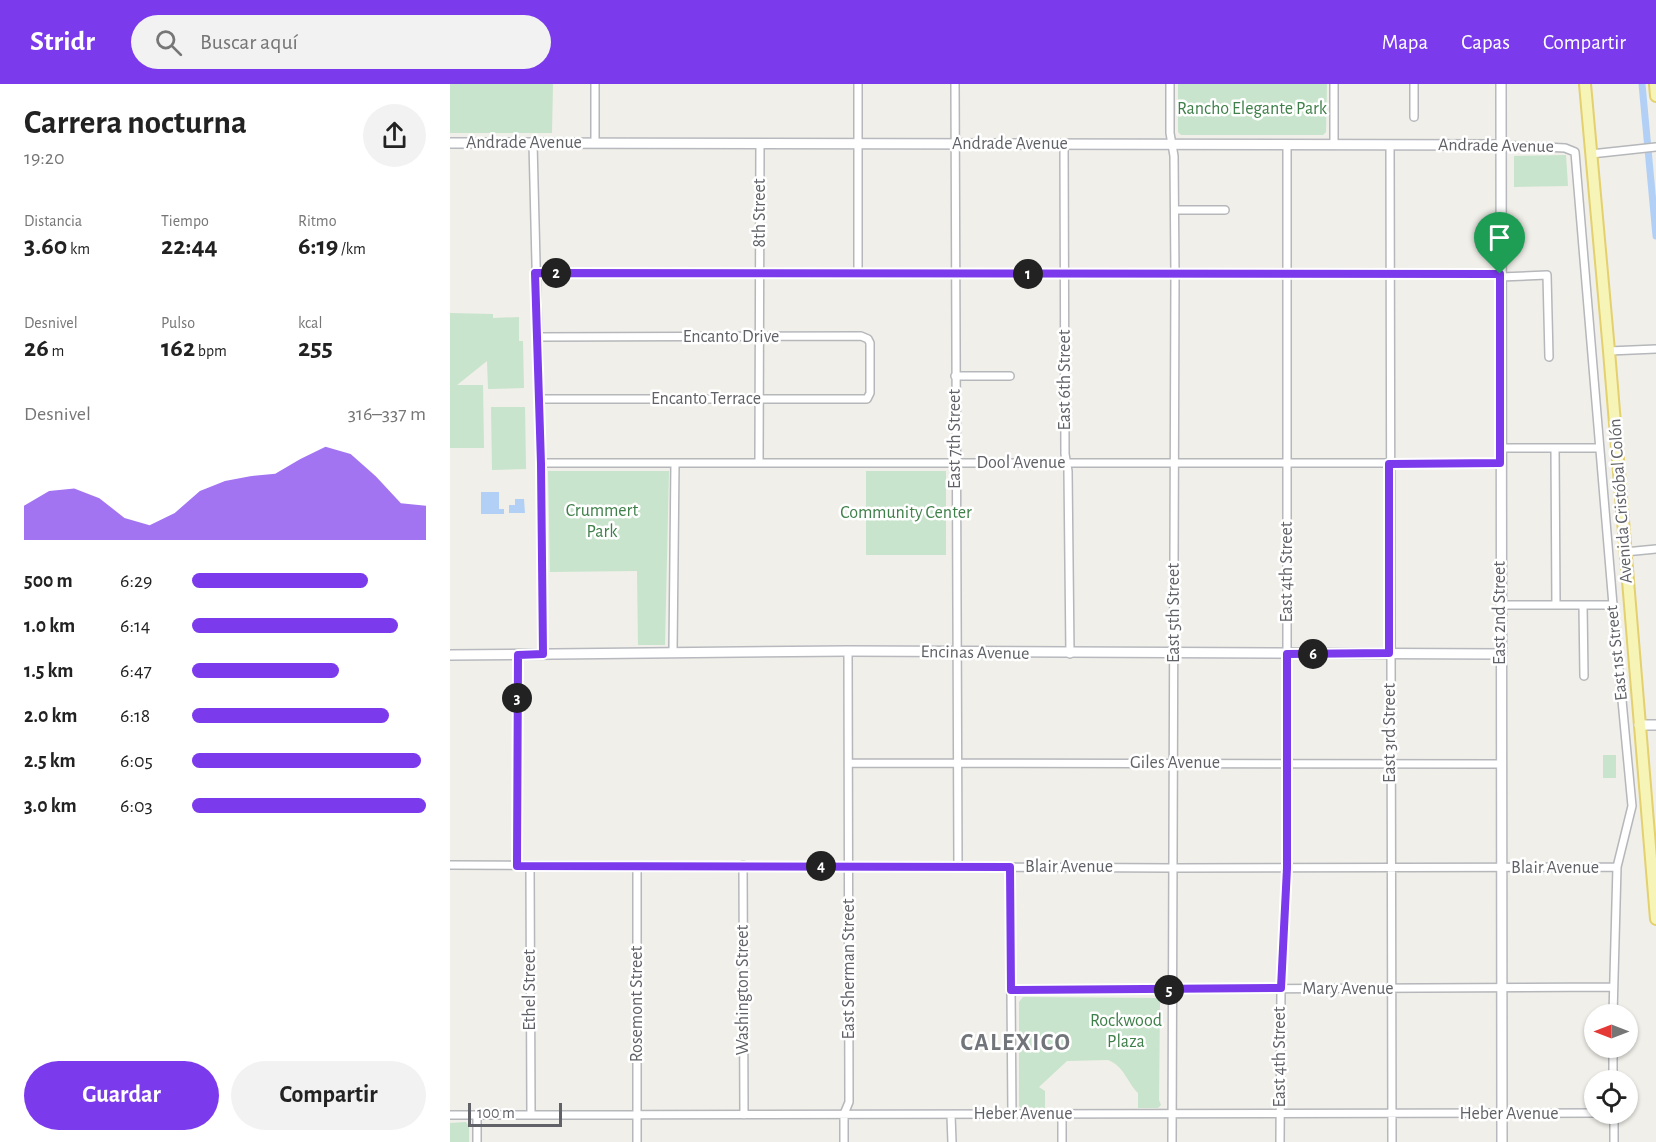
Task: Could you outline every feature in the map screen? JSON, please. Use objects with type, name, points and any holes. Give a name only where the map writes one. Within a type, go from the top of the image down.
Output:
[{"type":"main road","name":"Avenida Cristóbal Colón","points":[[1585,84],[1656,919]]},
{"type":"main road","points":[[1655,84],[1656,96]]},
{"type":"street","points":[[595,84],[595,143]]},
{"type":"street","points":[[858,84],[858,273]]},
{"type":"street","name":"East 7th Street","points":[[955,84],[958,867]]},
{"type":"street","name":"East 5th Street","points":[[1170,84],[1170,134],[1174,156],[1175,210],[1172,1142]]},
{"type":"street","points":[[1334,84],[1334,145]]},
{"type":"street","points":[[1414,84],[1414,117]]},
{"type":"street","name":"East 2nd Street","points":[[1501,84],[1502,1142]]},
{"type":"street","name":"Andrade Avenue","points":[[450,143],[1500,145],[1570,149]]},
{"type":"street","points":[[533,143],[543,654]]},
{"type":"street","name":"8th Street","points":[[759,463],[760,143]]},
{"type":"street","name":"East 6th Street","points":[[1064,143],[1065,454],[1070,654]]},
{"type":"street","name":"East 4th Street","points":[[1280,1142],[1281,988],[1287,868],[1287,145]]},
{"type":"street","name":"East 3rd Street","points":[[1390,145],[1389,653],[1392,1142]]},
{"type":"street","points":[[1591,154],[1656,147]]},
{"type":"street","name":"East 1st Street","points":[[1570,149],[1575,152],[1632,806],[1617,867],[1613,1004]]},
{"type":"street","points":[[1175,210],[1225,210]]},
{"type":"street","points":[[535,273],[1547,275],[1549,357]]},
{"type":"street","name":"Encanto Drive","points":[[538,337],[866,338],[870,343],[870,393]]},
{"type":"street","points":[[1609,351],[1656,349]]},
{"type":"street","points":[[955,376],[1010,376]]},
{"type":"street","name":"Encanto Terrace","points":[[539,399],[867,399],[870,393]]},
{"type":"street","points":[[1500,448],[1599,448]]},
{"type":"street","points":[[1555,448],[1556,605]]},
{"type":"street","points":[[673,651],[675,463]]},
{"type":"street","name":"Dool Avenue","points":[[541,464],[1500,463]]},
{"type":"street","points":[[1625,552],[1656,549]]},
{"type":"street","points":[[1500,605],[1613,605]]},
{"type":"street","points":[[1583,605],[1584,676]]},
{"type":"street","name":"Encinas Avenue","points":[[450,655],[673,651],[1501,654]]},
{"type":"street","name":"East Sherman Street","points":[[844,1142],[844,1114],[849,1102],[848,651]]},
{"type":"street","points":[[517,866],[518,655]]},
{"type":"street","points":[[1639,725],[1656,725]]},
{"type":"street","name":"Giles Avenue","points":[[849,763],[1501,764]]},
{"type":"street","points":[[1643,768],[1648,781],[1656,863]]},
{"type":"street","name":"Blair Avenue","points":[[450,866],[1617,867]]},
{"type":"street","name":"Ethel Street","points":[[530,866],[531,1115]]},
{"type":"street","name":"Rosemont Street","points":[[637,866],[637,1142]]},
{"type":"street","name":"Washington Street","points":[[743,866],[744,1115]]},
{"type":"street","points":[[1010,867],[1012,1114]]},
{"type":"street","name":"Mary Avenue","points":[[1011,990],[1613,987]]},
{"type":"street","name":"Heber Avenue","points":[[450,1115],[1584,1113]]},
{"type":"street","points":[[1062,1114],[1062,1142]]},
{"type":"street","points":[[477,1115],[477,1142]]},
{"type":"street","points":[[951,1115],[952,1142]]},
{"type":"street","points":[[1614,1124],[1614,1142]]},
{"type":"green space","points":[[450,84],[553,84],[552,133],[450,133]]},
{"type":"green space","name":"Rancho Elegante Park","points":[[1178,84],[1327,84],[1326,132],[1323,135],[1181,135],[1178,132]]},
{"type":"green space","points":[[1566,155],[1568,186],[1514,187],[1514,156]]},
{"type":"green space","points":[[450,313],[493,314],[493,318],[519,317],[519,341],[523,341],[524,388],[488,389],[487,361],[457,385],[483,385],[484,448],[450,448]]},
{"type":"green space","points":[[491,407],[525,407],[526,469],[492,470]]},
{"type":"green space","name":"Crummert Park","points":[[548,471],[669,471],[665,645],[638,645],[637,571],[550,572]]},
{"type":"green space","name":"Community Center","points":[[866,471],[946,471],[946,555],[866,555]]},
{"type":"green space","points":[[1603,755],[1616,755],[1616,778],[1603,778]]},
{"type":"green space","name":"Rockwood Plaza","points":[[1023,997],[1158,998],[1160,1002],[1159,1100],[1161,1105],[1158,1108],[1138,1108],[1138,1093],[1122,1070],[1108,1060],[1067,1061],[1039,1087],[1045,1091],[1045,1109],[1021,1108],[1019,1106],[1019,1002]]},
{"type":"green space","points":[[466,1122],[469,1126],[469,1142],[450,1142],[450,1123]]},
{"type":"water","points":[[481,492],[499,492],[499,509],[504,509],[504,514],[481,514]]},
{"type":"water","points":[[515,499],[524,499],[525,513],[509,513],[509,505],[515,505]]},
{"type":"waterway","points":[[1642,84],[1656,236]]},
{"type":"district","name":"CALEXICO","points":[[1016,1043]]},
{"type":"route","points":[[535,273],[1500,274],[1500,463],[1389,464],[1389,653],[1287,654],[1287,868],[1281,988],[1011,990],[1010,867],[517,866],[518,655],[543,654],[541,464],[535,273]]}]
